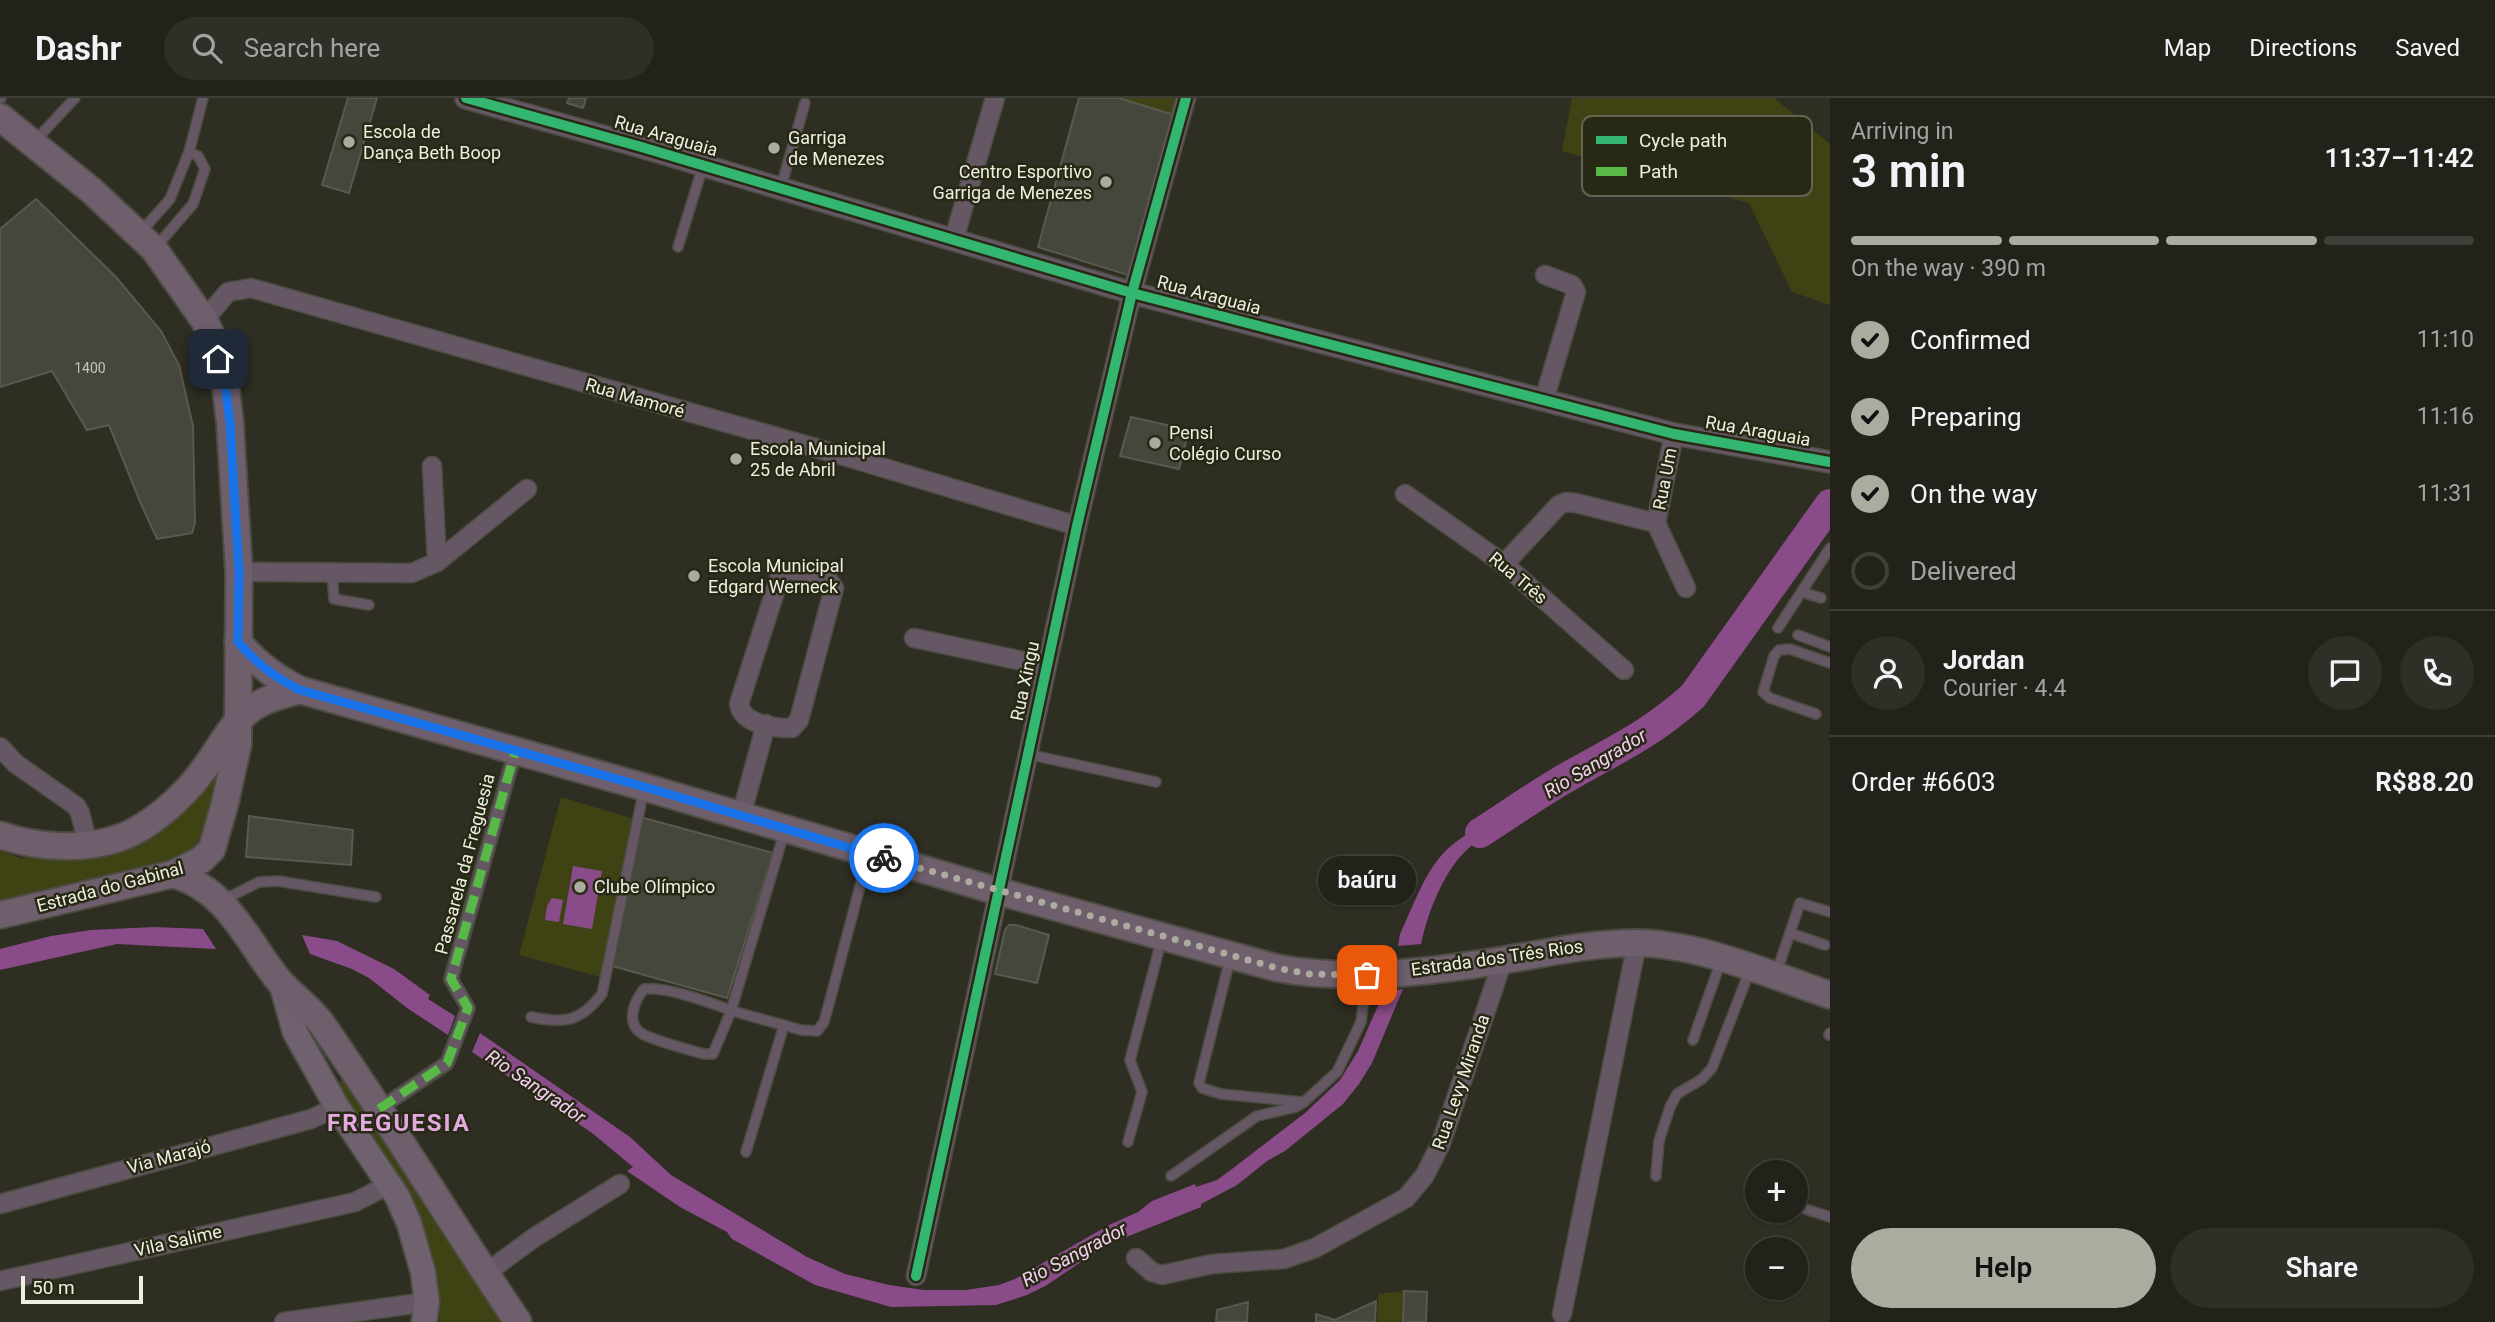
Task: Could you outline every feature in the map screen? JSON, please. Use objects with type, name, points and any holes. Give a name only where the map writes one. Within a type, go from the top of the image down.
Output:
[{"type":"main road","name":"Estrada do Gabinal","points":[[0,117],[92,191],[147,242],[212,335],[225,382],[230,423],[239,572],[237,744],[212,849],[201,860],[173,874],[0,915]]},
{"type":"main road","name":"Estrada dos Três Rios","points":[[238,642],[252,659],[272,676],[300,690],[645,787],[998,891],[1231,956],[1310,974],[1367,975],[1503,960],[1584,945],[1637,943],[1670,945],[1830,995]]},
{"type":"main road","points":[[0,835],[21,842],[49,845],[88,844],[129,834],[187,790],[238,720],[256,705],[300,690]]},
{"type":"main road","points":[[173,874],[192,879],[221,901],[281,982],[319,1020],[518,1322]]},
{"type":"main road","points":[[281,982],[295,1032],[337,1107],[390,1184],[405,1213],[417,1245],[425,1312]]},
{"type":"street","name":"Rua Araguaia","points":[[466,98],[1132,293],[1674,434],[1830,462]]},
{"type":"street","points":[[954,239],[995,98]]},
{"type":"street","name":"Rua Xingu","points":[[916,1276],[1077,526],[1132,293],[1186,98]]},
{"type":"street","points":[[1544,400],[1576,292],[1572,285],[1545,275]]},
{"type":"street","name":"Rua Mamoré","points":[[204,320],[228,292],[251,288],[851,458],[1077,526]]},
{"type":"street","name":"Rua Um","points":[[1656,523],[1674,434]]},
{"type":"street","points":[[432,466],[437,562]]},
{"type":"street","points":[[239,572],[412,573],[437,562],[527,489]]},
{"type":"street","name":"Rua Três","points":[[1405,494],[1504,564],[1624,670]]},
{"type":"street","points":[[1504,564],[1552,511],[1566,502],[1576,503],[1656,523],[1686,588]]},
{"type":"street","points":[[792,569],[829,581],[834,587],[833,595],[800,720],[792,727],[766,724],[747,719],[739,704],[780,576],[792,569]]},
{"type":"street","points":[[914,638],[1046,666]]},
{"type":"street","points":[[741,816],[766,724]]},
{"type":"street","points":[[0,747],[16,764],[76,806],[88,844]]},
{"type":"street","name":"Passarela da Freguesia","points":[[379,1109],[447,1063],[468,1008],[452,979],[515,752]]},
{"type":"street","points":[[1562,1314],[1637,943]]},
{"type":"street","name":"Rua Levy Miranda","points":[[1136,1258],[1152,1272],[1162,1275],[1212,1264],[1284,1259],[1315,1248],[1406,1198],[1425,1175],[1441,1143],[1503,960]]},
{"type":"street","name":"Via Marajó","points":[[0,1204],[311,1119],[337,1107]]},
{"type":"street","name":"Vila Salime","points":[[0,1280],[355,1202],[390,1184]]},
{"type":"street","points":[[486,1273],[535,1237],[620,1184]]},
{"type":"street","points":[[284,1322],[425,1312]]},
{"type":"lane","points":[[33,144],[75,98]]},
{"type":"lane","points":[[147,242],[189,152],[203,98]]},
{"type":"lane","points":[[780,189],[804,103]]},
{"type":"lane","points":[[147,242],[193,204],[205,169],[198,156],[189,152]]},
{"type":"lane","points":[[678,247],[703,166]]},
{"type":"lane","points":[[1778,628],[1830,548]]},
{"type":"lane","points":[[332,572],[334,599],[369,605]]},
{"type":"lane","points":[[1802,592],[1821,598]]},
{"type":"lane","points":[[1798,635],[1830,647]]},
{"type":"lane","points":[[1816,714],[1770,698],[1763,692],[1774,656],[1779,650],[1790,649],[1830,663]]},
{"type":"lane","points":[[1027,754],[1157,782]]},
{"type":"lane","points":[[531,1017],[558,1023],[589,1012],[603,994],[645,787]]},
{"type":"lane","points":[[785,830],[731,1010],[713,1054],[704,1055],[640,1033],[633,1023],[634,1001],[644,989],[656,988],[731,1010],[801,1030],[817,1031],[824,1022],[869,854]]},
{"type":"lane","points":[[221,901],[259,882],[278,881],[376,897]]},
{"type":"lane","points":[[1656,1176],[1659,1141],[1670,1107],[1677,1094],[1702,1079],[1712,1068],[1763,973],[1790,933],[1800,902],[1830,912]]},
{"type":"lane","points":[[1790,933],[1825,945]]},
{"type":"lane","points":[[1128,1142],[1142,1092],[1130,1060],[1163,936]]},
{"type":"lane","points":[[1231,956],[1199,1083],[1202,1088],[1222,1094],[1304,1102]]},
{"type":"lane","points":[[1693,1040],[1721,959]]},
{"type":"lane","points":[[1171,1176],[1257,1116],[1296,1107],[1304,1102],[1337,1072],[1361,1022],[1367,975]]},
{"type":"lane","points":[[746,1153],[784,1025]]},
{"type":"lane","points":[[1808,1210],[1830,1217]]},
{"type":"green space","points":[[1119,98],[1182,98],[1177,116]]},
{"type":"green space","points":[[1572,98],[1774,98],[1796,116],[1582,116],[1582,157],[1562,151]]},
{"type":"green space","points":[[1812,129],[1830,144],[1830,305],[1792,292],[1749,203],[1724,196],[1812,196]]},
{"type":"green space","points":[[224,757],[202,834],[190,853],[171,864],[0,903],[0,850],[19,858],[62,859],[121,846]]},
{"type":"green space","name":"Clube Olímpico","points":[[561,797],[634,819],[608,979],[519,955]]},
{"type":"green space","points":[[343,1079],[509,1322],[439,1322],[439,1291],[434,1260],[424,1230],[394,1173],[338,1084]]},
{"type":"green space","points":[[1403,1291],[1402,1322],[1377,1322],[1378,1294]]},
{"type":"water","points":[[1514,812],[1471,846],[1452,867],[1435,899],[1421,944],[1398,946],[1400,934],[1422,886],[1443,854],[1474,830]]},
{"type":"water","points":[[573,866],[602,871],[592,929],[563,924]]},
{"type":"water","points":[[552,898],[563,900],[559,922],[545,920],[547,906]]},
{"type":"water","points":[[154,927],[203,929],[216,949],[117,944],[0,970],[0,949],[51,936],[91,930]]},
{"type":"water","points":[[302,935],[337,941],[394,969],[430,995],[428,999],[455,1016],[448,1035],[369,978],[310,954]]},
{"type":"water","points":[[1403,989],[1372,1063],[1359,1084],[1343,1104],[1285,1151],[1267,1161],[1237,1185],[1201,1204],[1201,1207],[1100,1249],[1047,1285],[996,1305],[891,1307],[815,1285],[732,1239],[727,1232],[680,1207],[627,1171],[633,1167],[592,1133],[472,1052],[480,1033],[630,1137],[671,1175],[807,1257],[845,1274],[889,1285],[924,1290],[966,1290],[999,1285],[1015,1279],[1109,1225],[1138,1212],[1152,1201],[1195,1184],[1196,1187],[1217,1180],[1305,1113],[1340,1080],[1358,1051],[1384,992]]},
{"type":"building","name":"Escola de Dança Beth Boop","points":[[348,98],[377,98],[349,193],[322,185]]},
{"type":"building","points":[[569,98],[586,98],[583,108],[567,103]]},
{"type":"building","name":"Centro Esportivo Garriga de Menezes","points":[[1079,98],[1119,98],[1177,116],[1128,275],[1038,247]]},
{"type":"building","points":[[36,199],[116,277],[161,331],[179,365],[193,426],[195,523],[192,533],[157,539],[109,425],[87,430],[52,371],[0,387],[0,229]]},
{"type":"building","name":"Pensi Colégio Curso","points":[[1131,417],[1189,430],[1179,469],[1120,456]]},
{"type":"building","points":[[249,816],[353,830],[351,865],[246,857]]},
{"type":"building","points":[[640,817],[773,853],[727,998],[612,966]]},
{"type":"building","points":[[1009,925],[1049,935],[1037,983],[995,974],[1005,930]]},
{"type":"building","points":[[1404,1291],[1427,1292],[1426,1322],[1403,1322]]},
{"type":"building","points":[[1376,1301],[1375,1322],[1316,1322],[1316,1314],[1335,1320]]},
{"type":"building","points":[[1248,1302],[1247,1322],[1216,1322],[1217,1310]]},
{"type":"waterway","name":"Rio Sangrador","points":[[1480,833],[1548,789],[1649,730],[1693,696],[1830,504]]},
{"type":"marked path","points":[[379,1109],[447,1063],[468,1008],[451,979],[515,752]]},
{"type":"cycle path","points":[[466,98],[638,146],[1132,293],[1674,434],[1830,462]]},
{"type":"cycle path","points":[[916,1276],[1077,526],[1132,293],[1186,98]]},
{"type":"way so far","points":[[884,858],[1277,968],[1310,974],[1367,975]]},
{"type":"place","name":"Escola de Dança Beth Boop","points":[[349,142]]},
{"type":"place","name":"Garriga de Menezes","points":[[774,148]]},
{"type":"place","name":"Centro Esportivo Garriga de Menezes","points":[[1106,182]]},
{"type":"place","name":"Pensi Colégio Curso","points":[[1155,443]]},
{"type":"place","name":"Escola Municipal 25 de Abril","points":[[736,459]]},
{"type":"place","name":"Escola Municipal Edgard Werneck","points":[[694,576]]},
{"type":"place","name":"Clube Olímpico","points":[[580,887]]},
{"type":"place","name":"baúru","points":[[1367,975]]},
{"type":"district","name":"FREGUESIA","points":[[399,1123]]},
{"type":"route","points":[[218,359],[225,382],[230,423],[239,572],[238,642],[252,659],[272,676],[300,690],[645,787],[884,858]]}]
